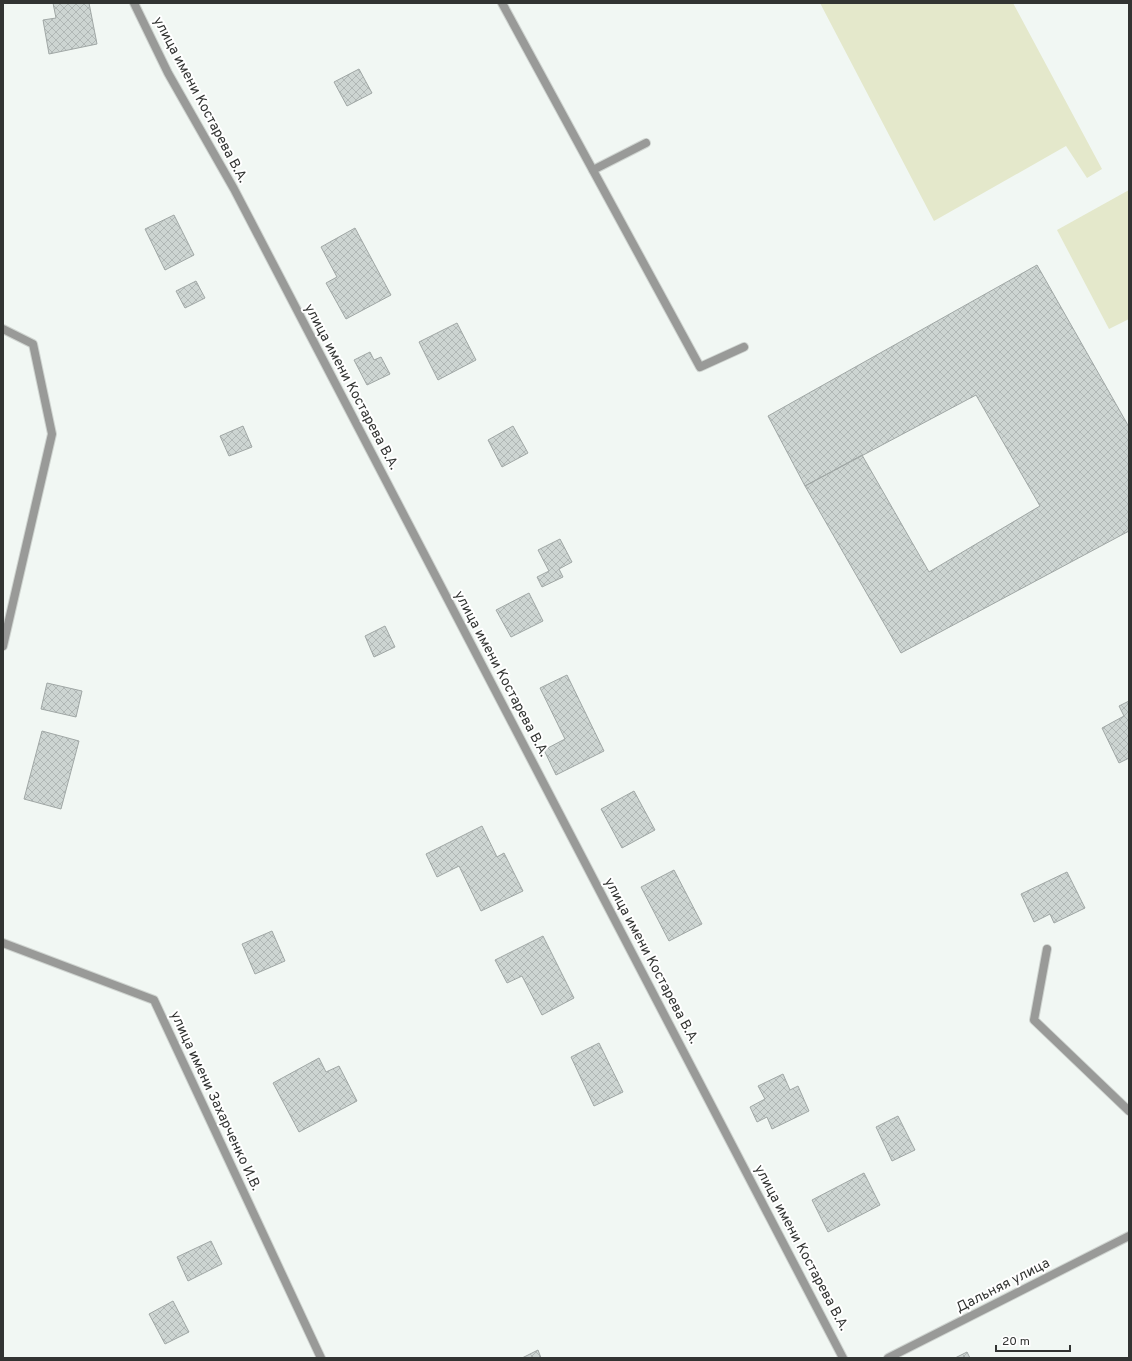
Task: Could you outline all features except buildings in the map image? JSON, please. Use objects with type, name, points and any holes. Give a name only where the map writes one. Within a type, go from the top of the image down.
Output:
[{"type":"street","name":"улица имени Костарева В.А.","points":[[134,3],[168,73],[237,196],[844,1358]]},
{"type":"street","points":[[502,3],[700,367],[744,347]]},
{"type":"street","points":[[593,170],[646,143]]},
{"type":"street","points":[[3,329],[33,344],[52,434],[3,646]]},
{"type":"street","name":"улица имени Захарченко И.В.","points":[[3,943],[154,1000],[321,1358]]},
{"type":"street","points":[[1047,949],[1034,1020],[1129,1111]]},
{"type":"street","name":"Дальняя улица","points":[[888,1358],[1129,1236]]},
{"type":"green space","points":[[820,3],[1013,3],[1102,169],[1087,178],[1066,146],[934,221]]},
{"type":"green space","points":[[1129,190],[1129,319],[1109,329],[1057,230]]}]
